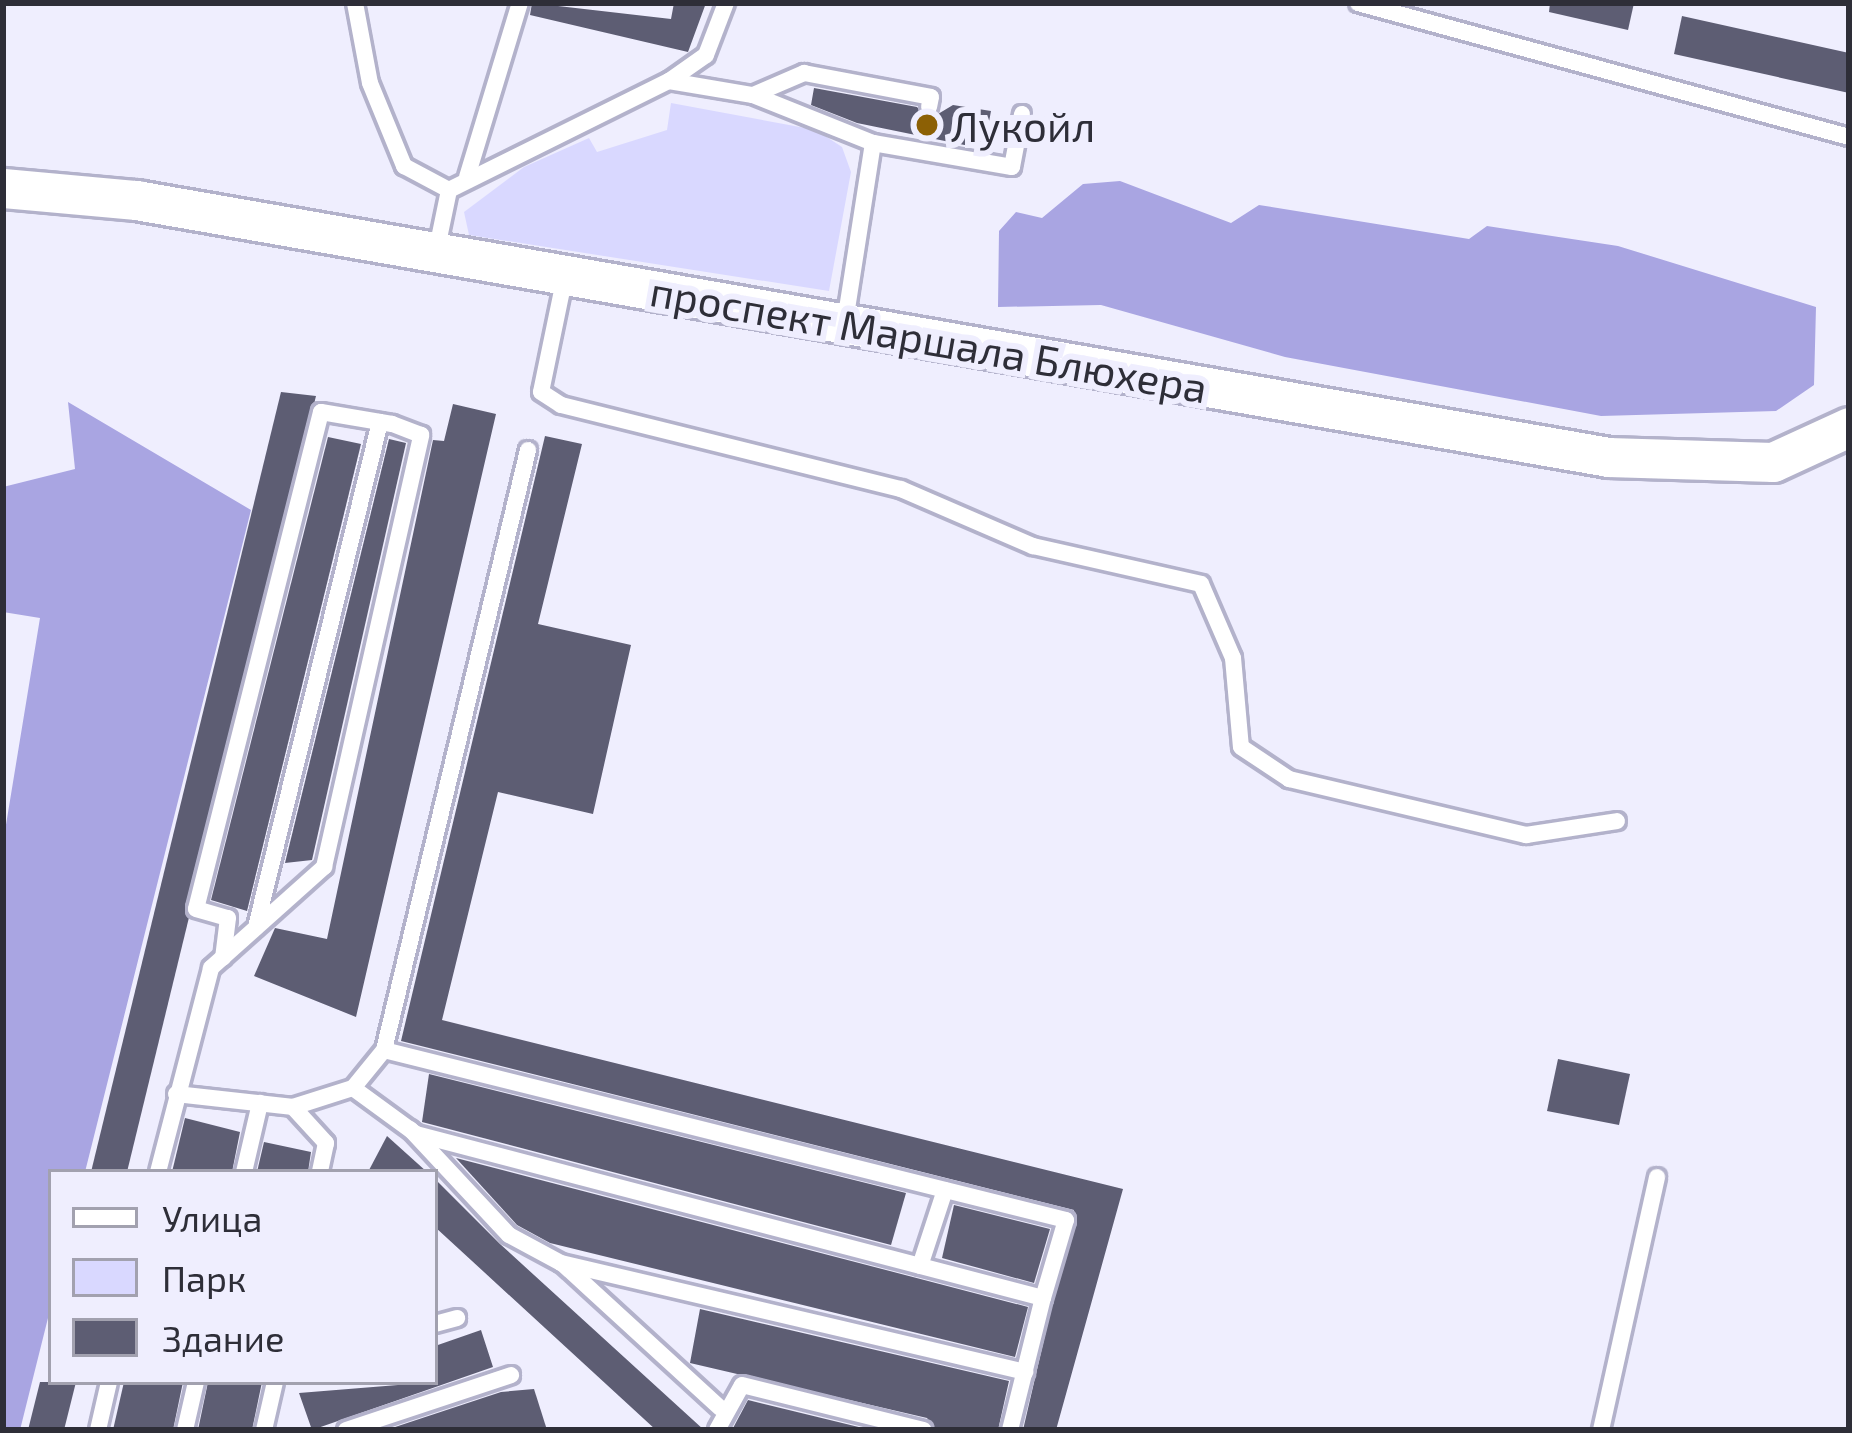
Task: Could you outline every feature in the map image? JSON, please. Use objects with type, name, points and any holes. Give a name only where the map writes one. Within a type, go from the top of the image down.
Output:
[{"type":"street","name":"проспект Маршала Блюхера","points":[[3,188],[48,185],[1608,457],[1773,462],[1846,437]]},
{"type":"lane","points":[[355,3],[370,83],[404,166],[449,190]]},
{"type":"lane","points":[[467,177],[520,3]]},
{"type":"lane","points":[[436,253],[449,190],[467,177],[669,81],[706,55],[726,3]]},
{"type":"lane","points":[[1358,3],[1849,137]]},
{"type":"lane","points":[[753,95],[804,73],[931,97],[929,107]]},
{"type":"lane","points":[[669,81],[753,95],[873,143],[921,143],[1012,167],[1022,115]]},
{"type":"lane","points":[[844,323],[873,143]]},
{"type":"lane","points":[[565,275],[541,392],[561,405],[901,489],[1033,546],[1201,584],[1233,658],[1241,747],[1289,779],[1526,836],[1617,821]]},
{"type":"lane","points":[[159,1169],[176,1094],[223,958],[228,917],[196,909],[320,412],[421,435],[324,867],[223,958]]},
{"type":"lane","points":[[256,928],[380,422]]},
{"type":"lane","points":[[176,1094],[293,1107],[353,1088],[384,1050],[528,450]]},
{"type":"lane","points":[[384,1050],[1066,1220],[1010,1430]]},
{"type":"lane","points":[[353,1088],[410,1129],[509,1235],[564,1264],[1024,1372]]},
{"type":"lane","points":[[245,1169],[260,1103]]},
{"type":"lane","points":[[293,1107],[326,1143],[321,1169]]},
{"type":"lane","points":[[410,1129],[1043,1298]]},
{"type":"lane","points":[[1601,1430],[1657,1177]]},
{"type":"lane","points":[[920,1266],[945,1190]]},
{"type":"lane","points":[[564,1264],[720,1408]]},
{"type":"lane","points":[[438,1323],[457,1318]]},
{"type":"lane","points":[[346,1430],[511,1375]]},
{"type":"lane","points":[[98,1430],[109,1385]]},
{"type":"lane","points":[[185,1430],[195,1385]]},
{"type":"lane","points":[[264,1430],[273,1385]]},
{"type":"lane","points":[[718,1430],[720,1408],[742,1385],[924,1430]]},
{"type":"green space","points":[[671,103],[816,130],[842,147],[851,172],[829,291],[469,235],[464,212],[524,167],[589,138],[597,152],[667,130]]},
{"type":"shaded area","points":[[1120,181],[1231,223],[1259,205],[1469,239],[1487,226],[1618,246],[1816,307],[1814,385],[1776,411],[1601,416],[1285,357],[1101,305],[998,307],[999,231],[1016,212],[1042,218],[1083,184]]},
{"type":"shaded area","points":[[68,402],[251,510],[86,1169],[48,1169],[48,1318],[20,1430],[3,1430],[3,843],[40,618],[3,612],[3,487],[75,469]]},
{"type":"building","points":[[532,3],[671,19],[674,3],[706,3],[688,52],[530,15]]},
{"type":"building","points":[[1550,3],[1634,3],[1628,30],[1549,12]]},
{"type":"building","points":[[1682,16],[1849,53],[1849,93],[1674,54]]},
{"type":"building","name":"Лукойл","points":[[814,88],[917,107],[928,120],[953,105],[991,111],[984,149],[857,123],[811,105]]},
{"type":"building","points":[[281,392],[316,396],[128,1169],[92,1169]]},
{"type":"building","points":[[453,404],[496,414],[356,1017],[254,976],[275,928],[327,939],[433,440],[444,441]]},
{"type":"building","points":[[545,436],[582,444],[538,624],[631,645],[593,814],[498,792],[442,1020],[1123,1189],[1056,1430],[1023,1430],[1074,1210],[401,1041]]},
{"type":"building","points":[[328,437],[361,444],[247,911],[211,900]]},
{"type":"building","points":[[389,439],[406,443],[312,860],[285,863]]},
{"type":"building","points":[[1558,1059],[1630,1074],[1619,1125],[1547,1111]]},
{"type":"building","points":[[429,1074],[906,1193],[891,1245],[422,1122]]},
{"type":"building","points":[[185,1118],[240,1132],[233,1169],[173,1169]]},
{"type":"building","points":[[387,1136],[424,1169],[370,1169]]},
{"type":"building","points":[[264,1142],[311,1152],[308,1169],[258,1169]]},
{"type":"building","points":[[456,1158],[1028,1307],[1015,1357],[550,1243],[517,1225]]},
{"type":"building","points":[[438,1182],[704,1430],[656,1430],[438,1230]]},
{"type":"building","points":[[954,1205],[1050,1229],[1034,1283],[942,1258]]},
{"type":"building","points":[[700,1309],[1009,1381],[998,1430],[936,1430],[927,1418],[690,1363]]},
{"type":"building","points":[[481,1330],[493,1367],[312,1430],[299,1393],[438,1385],[438,1345]]},
{"type":"building","points":[[40,1382],[75,1385],[64,1430],[28,1430]]},
{"type":"building","points":[[123,1385],[182,1385],[173,1430],[113,1430]]},
{"type":"building","points":[[207,1385],[261,1385],[252,1430],[198,1430]]},
{"type":"building","points":[[534,1389],[547,1430],[386,1430],[501,1392]]},
{"type":"building","points":[[748,1400],[871,1430],[732,1430]]},
{"type":"place","name":"Лукойл","points":[[927,125]]}]
